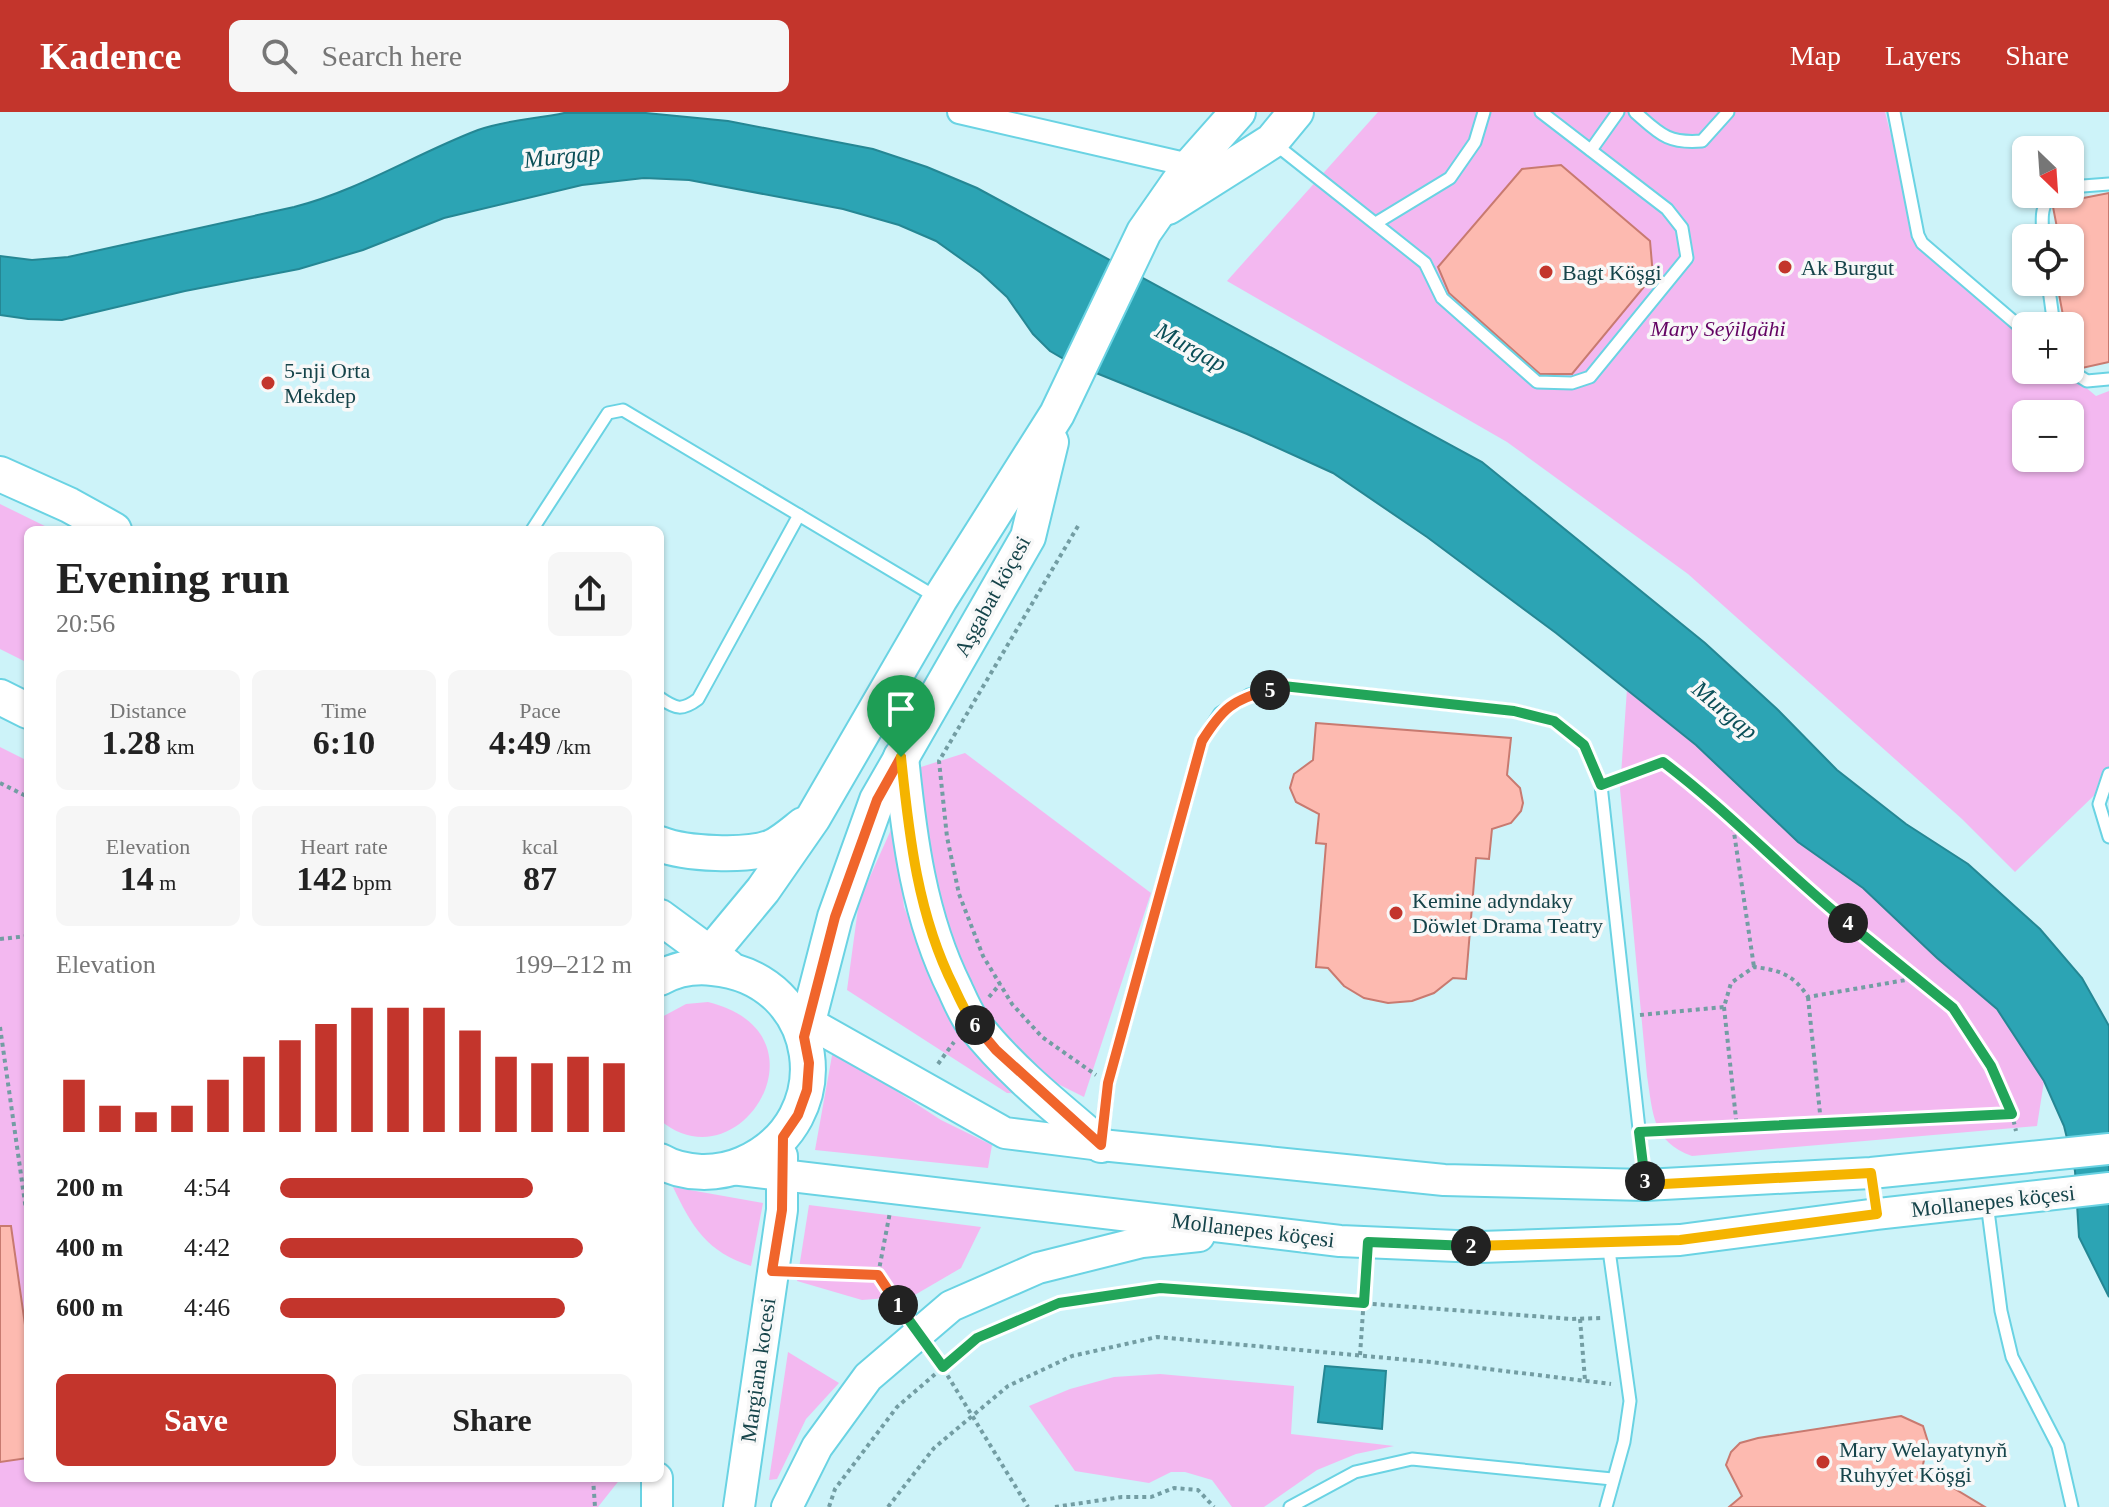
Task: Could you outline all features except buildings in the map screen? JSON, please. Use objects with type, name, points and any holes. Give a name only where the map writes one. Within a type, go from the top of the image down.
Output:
[{"type":"main road","name":"Aşgabat köçesi","points":[[713,963],[813,818],[940,599],[1057,414],[1151,223],[1206,169],[1238,112]]},
{"type":"main road","name":"Aşgabat köçesi","points":[[1206,169],[1272,141],[1296,112]]},
{"type":"main road","name":"Aşgabat köçesi","points":[[801,1023],[877,800],[1028,537],[1057,414]]},
{"type":"main road","points":[[0,474],[107,526]]},
{"type":"main road","points":[[0,697],[24,709]]},
{"type":"main road","points":[[901,757],[907,819],[921,898],[946,972],[970,1019],[996,1050],[1101,1145]]},
{"type":"main road","points":[[664,845],[702,853],[771,847],[813,818]]},
{"type":"main road","points":[[664,920],[713,963],[753,978],[773,991],[801,1023],[809,1063],[807,1090],[798,1115],[783,1137],[760,1157],[732,1169],[699,1173],[664,1164]]},
{"type":"main road","points":[[664,976],[713,963]]},
{"type":"street","points":[[959,112],[1206,169]]},
{"type":"street","name":"Mollanepes köçesi","points":[[801,1023],[1005,1133],[1444,1180],[1645,1185],[1871,1173],[2109,1149]]},
{"type":"street","name":"Margiana kocesi","points":[[739,1507],[782,1210],[783,1137]]},
{"type":"street","name":"Mollanepes köçesi","points":[[732,1169],[1368,1242],[1480,1247],[1680,1240],[2109,1188]]},
{"type":"street","points":[[1871,1173],[1877,1214]]},
{"type":"street","points":[[787,1507],[817,1447],[868,1377],[951,1306],[1038,1268],[1142,1242],[1257,1230]]},
{"type":"lane","points":[[1376,223],[1450,178],[1475,142],[1484,112]]},
{"type":"lane","points":[[1272,141],[1425,263],[1442,298],[1537,382],[1572,383],[1590,377],[1687,258],[1682,228],[1667,209],[1541,112]]},
{"type":"lane","points":[[1591,150],[1618,112]]},
{"type":"lane","points":[[1635,112],[1658,132],[1680,143],[1702,141],[1728,112]]},
{"type":"lane","points":[[1894,112],[1922,243],[2012,320]]},
{"type":"lane","points":[[2084,186],[2109,184]]},
{"type":"lane","points":[[2084,379],[2109,379]]},
{"type":"lane","points":[[535,526],[608,413],[623,410],[940,599]]},
{"type":"lane","points":[[664,701],[675,709],[686,708],[698,699],[799,515]]},
{"type":"lane","points":[[1101,1145],[1108,1083],[1202,741],[1220,713],[1249,695],[1283,686],[1514,711],[1554,721],[1584,745],[1601,785],[1645,1185]]},
{"type":"lane","points":[[2109,774],[2099,804],[2109,837]]},
{"type":"lane","points":[[1987,1203],[2001,1311],[2012,1357],[2058,1446],[2072,1507]]},
{"type":"lane","points":[[1606,1507],[1624,1442],[1630,1401],[1608,1243]]},
{"type":"lane","points":[[1290,1507],[1355,1472],[1412,1459],[1612,1479]]},
{"type":"path","points":[[1078,526],[939,761],[947,837],[959,894],[983,956],[1012,1004],[1042,1037],[1108,1083]]},
{"type":"path","points":[[1601,785],[1663,762],[1704,794],[1814,896],[1953,1008],[1991,1066],[2012,1114],[2013,1158]]},
{"type":"path","points":[[0,783],[24,795]]},
{"type":"path","points":[[1732,819],[1754,967]]},
{"type":"path","points":[[0,939],[24,936]]},
{"type":"path","points":[[1737,1128],[1724,1007],[1731,983],[1754,967],[1779,970],[1797,981],[1808,997],[1821,1123]]},
{"type":"path","points":[[1808,997],[1917,978]]},
{"type":"path","points":[[1627,1017],[1724,1007]]},
{"type":"path","points":[[0,1027],[24,1182]]},
{"type":"path","points":[[1639,1132],[2012,1114]]},
{"type":"path","points":[[895,1190],[878,1275],[943,1367],[1028,1507]]},
{"type":"path","points":[[1360,1355],[1368,1242]]},
{"type":"path","points":[[772,1271],[878,1275]]},
{"type":"path","points":[[829,1507],[835,1489],[897,1407],[977,1338],[1059,1303],[1160,1288],[1580,1318],[1618,1317]]},
{"type":"path","points":[[1580,1318],[1585,1380]]},
{"type":"path","points":[[888,1507],[934,1448],[1008,1386],[1072,1356],[1157,1337],[1360,1355],[1628,1386]]},
{"type":"path","points":[[593,1482],[595,1507]]},
{"type":"path","points":[[1055,1507],[1122,1497],[1151,1497],[1174,1488],[1198,1490],[1214,1507]]},
{"type":"green space","name":"Mary Seýilgähi","points":[[1378,112],[1885,112],[1919,245],[2012,324],[2012,384],[2082,384],[2096,396],[2109,391],[2109,781],[2015,872],[1962,819],[1688,574],[1507,442],[1227,281]]},
{"type":"green space","points":[[0,504],[45,526],[24,526],[24,661],[0,649]]},
{"type":"green space","points":[[1627,689],[1696,745],[1798,842],[1863,888],[1997,1009],[2044,1081],[2037,1126],[1692,1156],[1669,1143],[1653,1114],[1647,1076],[1620,789]]},
{"type":"green space","points":[[0,747],[24,759],[24,1482],[618,1482],[598,1507],[0,1507]]},
{"type":"green space","points":[[965,753],[1151,893],[1084,1097],[1038,1074],[995,1024],[950,961],[925,870],[921,767]]},
{"type":"green space","points":[[894,823],[904,907],[922,951],[1033,1094],[1007,1093],[847,990],[859,901]]},
{"type":"green space","points":[[708,1002],[746,1019],[765,1043],[769,1071],[761,1098],[743,1121],[719,1135],[690,1136],[664,1122],[664,1016],[686,1004]]},
{"type":"green space","points":[[833,1050],[941,1120],[992,1145],[988,1168],[815,1150]]},
{"type":"green space","points":[[673,1187],[763,1203],[751,1266],[723,1253],[703,1236],[694,1226]]},
{"type":"green space","points":[[809,1205],[981,1227],[961,1268],[913,1296],[862,1300],[797,1281]]},
{"type":"green space","points":[[788,1352],[839,1383],[806,1419],[777,1479],[769,1480]]},
{"type":"green space","points":[[1160,1374],[1294,1386],[1291,1434],[1394,1446],[1356,1454],[1317,1470],[1264,1507],[1232,1507],[1212,1480],[1185,1472],[1171,1472],[1149,1483],[1075,1471],[1029,1406],[1070,1389],[1114,1377]]},
{"type":"water","name":"Murgap","points":[[564,113],[646,113],[728,121],[873,149],[927,167],[977,188],[1482,462],[1705,643],[1837,770],[1906,824],[1968,864],[2040,929],[2082,978],[2109,1026],[2109,1297],[2079,1237],[2075,1171],[2064,1126],[2044,1081],[1997,1009],[1863,888],[1798,842],[1696,745],[1556,633],[1427,537],[1333,473],[1247,434],[1069,362],[1050,351],[1033,334],[1007,297],[981,273],[936,241],[899,225],[843,209],[689,180],[644,178],[582,185],[444,218],[363,250],[299,269],[185,291],[62,320],[0,315],[0,256],[32,260],[68,257],[294,207],[342,191],[478,130]]},
{"type":"water","points":[[1325,1366],[1386,1371],[1382,1429],[1318,1422]]},
{"type":"place","name":"Ak Burgut","points":[[1785,267]]},
{"type":"place","name":"Bagt Köşgi","points":[[1546,272]]},
{"type":"place","name":"5-nji Orta Mekdep","points":[[268,383]]},
{"type":"place","name":"Kemine adyndaky Döwlet Drama Teatry","points":[[1396,913]]},
{"type":"place","name":"Mary Welayatynyň Ruhyýet Köşgi","points":[[1823,1462]]},
{"type":"route","points":[[1283,686],[1514,711],[1554,721],[1584,745],[1601,785],[1663,762],[1704,794],[1814,896],[1953,1008],[1991,1066],[2012,1114],[1639,1132],[1645,1185],[1871,1173],[1877,1214],[1680,1240],[1480,1247],[1368,1242],[1364,1303],[1160,1288],[1059,1303],[977,1338],[943,1367],[878,1275],[772,1271],[782,1210],[783,1137],[798,1115],[807,1090],[809,1063],[804,1037],[835,917],[877,800],[901,757],[907,819],[921,898],[946,972],[970,1019],[996,1050],[1101,1145],[1108,1083],[1202,741],[1220,713],[1249,695],[1283,686]]}]
